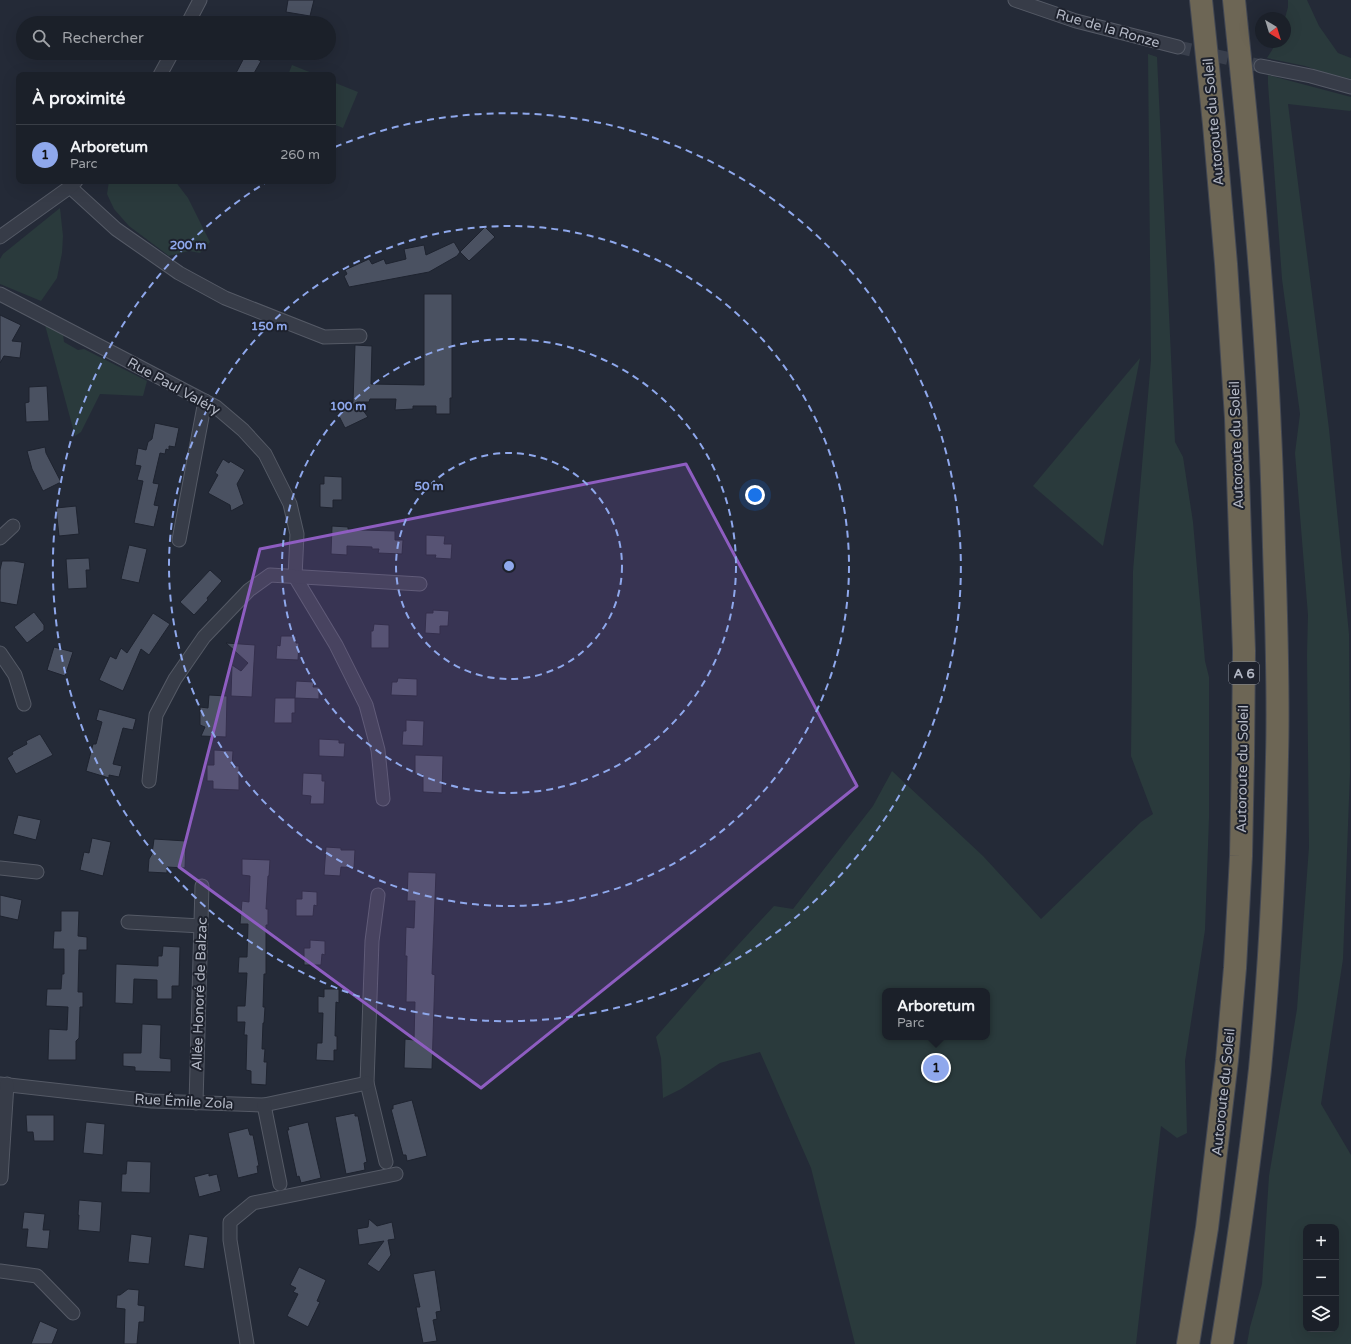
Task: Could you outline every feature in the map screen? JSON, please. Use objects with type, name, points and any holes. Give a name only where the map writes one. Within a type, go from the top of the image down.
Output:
[{"type":"highway","name":"Autoroute du Soleil","points":[[1188,1344],[1207,1228],[1227,1060],[1235,968],[1241,856],[1244,651],[1236,418],[1225,256],[1201,0]]},
{"type":"highway","name":"A 6","points":[[1222,1344],[1239,1235],[1260,1067],[1274,856],[1277,754],[1277,645],[1270,430],[1259,253],[1234,0]]},
{"type":"street","points":[[192,16],[200,0]]},
{"type":"street","name":"Rue de la Ronze","points":[[1015,0],[1076,21],[1178,47]]},
{"type":"street","points":[[162,72],[168,60]]},
{"type":"street","points":[[1261,66],[1311,76],[1351,87]]},
{"type":"street","points":[[0,237],[73,184],[122,233],[179,273],[225,298],[324,337],[360,336]]},
{"type":"street","name":"Rue Paul Valéry","points":[[0,294],[216,407],[243,430],[265,454],[290,504],[297,534],[295,577]]},
{"type":"street","points":[[178,540],[205,402]]},
{"type":"street","points":[[0,538],[13,526]]},
{"type":"street","points":[[149,781],[156,715],[175,679],[204,637],[249,590],[270,575],[420,584]]},
{"type":"street","points":[[295,577],[336,644],[366,705],[378,750],[383,799]]},
{"type":"street","points":[[0,653],[15,676],[24,704]]},
{"type":"street","points":[[0,868],[37,872]]},
{"type":"street","name":"Allée Honoré de Balzac","points":[[196,1103],[202,886]]},
{"type":"street","points":[[378,895],[372,941],[367,1083],[386,1162]]},
{"type":"street","points":[[128,922],[201,926]]},
{"type":"street","name":"Rue Émile Zola","points":[[4,1084],[152,1101],[264,1105],[367,1083]]},
{"type":"street","points":[[1,1178],[4,1084]]},
{"type":"street","points":[[264,1105],[280,1184]]},
{"type":"street","points":[[247,1344],[230,1240],[230,1222],[253,1203],[396,1174]]},
{"type":"street","points":[[0,1271],[37,1276],[73,1313]]},
{"type":"highlighted area","points":[[686,464],[857,786],[481,1088],[179,867],[260,549]]},
{"type":"shaded area","points":[[1288,0],[1307,0],[1319,26],[1338,53],[1351,58],[1351,79],[1305,66],[1267,58],[1273,48],[1291,48],[1291,12],[1287,12]]},
{"type":"shaded area","points":[[1148,54],[1157,57],[1175,442],[1183,457],[1193,522],[1205,661],[1209,677],[1209,818],[1205,930],[1185,1061],[1187,1133],[1177,1138],[1161,1126],[1136,1344],[855,1344],[811,1168],[760,1052],[720,1063],[681,1089],[663,1098],[661,1058],[656,1037],[774,906],[793,909],[873,806],[892,771],[983,856],[1041,919],[1141,822],[1153,814],[1131,756],[1133,571],[1151,360]]},
{"type":"shaded area","points":[[292,65],[310,72],[289,72]]},
{"type":"shaded area","points":[[1268,75],[1351,97],[1350,111],[1288,104],[1329,429],[1349,634],[1350,772],[1343,959],[1321,1104],[1351,1155],[1351,1344],[1247,1344],[1250,1327],[1262,1284],[1269,1176],[1297,1009],[1309,847],[1308,615],[1295,453],[1300,414],[1282,279]]},
{"type":"shaded area","points":[[336,83],[358,92],[343,128],[336,125]]},
{"type":"shaded area","points":[[109,184],[177,184],[188,198],[210,242],[200,253],[189,251],[169,256],[129,226],[114,209],[107,194]]},
{"type":"shaded area","points":[[60,208],[63,236],[62,253],[57,278],[41,301],[0,284],[0,259],[3,254]]},
{"type":"shaded area","points":[[45,325],[63,334],[64,342],[78,350],[84,349],[147,381],[143,396],[100,394],[81,432],[75,436]]},
{"type":"shaded area","points":[[1140,358],[1103,546],[1033,486]]},
{"type":"building","points":[[288,0],[314,0],[310,16],[286,12]]},
{"type":"building","points":[[243,60],[261,61],[255,72],[237,72]]},
{"type":"building","points":[[485,227],[495,237],[469,261],[460,252]]},
{"type":"building","points":[[454,242],[460,252],[457,256],[429,272],[349,287],[344,276],[347,274],[345,270],[369,259],[372,264],[384,259],[386,264],[406,259],[404,249],[424,245],[426,255]]},
{"type":"building","points":[[424,294],[452,294],[452,398],[450,398],[450,414],[436,414],[436,406],[413,406],[413,409],[395,410],[396,399],[370,399],[369,402],[357,402],[368,417],[345,428],[338,414],[341,414],[341,401],[353,402],[355,345],[372,346],[371,384],[424,385]]},
{"type":"building","points":[[0,315],[21,325],[12,341],[22,342],[20,358],[4,356],[0,363]]},
{"type":"building","points":[[47,386],[49,421],[26,422],[25,403],[29,402],[29,387]]},
{"type":"building","points":[[155,423],[179,428],[175,447],[169,446],[169,450],[166,449],[165,454],[160,453],[153,483],[159,484],[154,505],[159,506],[154,527],[134,523],[143,481],[137,480],[141,466],[135,465],[138,448],[146,450],[148,442],[152,439]]},
{"type":"building","points":[[45,447],[46,453],[61,482],[43,491],[32,469],[27,451]]},
{"type":"building","points":[[223,459],[229,463],[230,461],[245,470],[237,484],[244,504],[231,511],[230,505],[208,493],[218,475],[215,473]]},
{"type":"building","points":[[324,476],[342,477],[342,500],[333,500],[333,508],[320,507],[320,484],[324,484]]},
{"type":"building","points":[[76,506],[79,534],[59,536],[56,508]]},
{"type":"building","points":[[332,526],[348,527],[348,529],[395,531],[395,540],[403,540],[402,554],[378,553],[379,549],[372,549],[372,547],[347,546],[347,555],[331,554]]},
{"type":"building","points":[[426,535],[445,536],[444,544],[452,544],[451,559],[435,558],[436,555],[426,555]]},
{"type":"building","points":[[129,545],[147,549],[139,583],[121,579]]},
{"type":"building","points":[[89,558],[90,570],[86,570],[87,588],[68,589],[66,559]]},
{"type":"building","points":[[2,561],[25,563],[17,605],[0,602],[0,570]]},
{"type":"building","points":[[210,570],[222,581],[207,598],[208,600],[194,615],[180,602]]},
{"type":"building","points":[[433,610],[449,611],[448,626],[440,626],[440,634],[425,633],[426,613],[433,613]]},
{"type":"building","points":[[34,612],[44,625],[44,630],[27,643],[14,627]]},
{"type":"building","points":[[153,613],[170,624],[149,655],[141,649],[123,691],[99,680],[110,656],[116,659],[121,648],[127,653]]},
{"type":"building","points":[[374,624],[389,625],[389,648],[371,648],[371,631],[373,631]]},
{"type":"building","points":[[281,636],[296,636],[296,643],[299,643],[298,660],[276,659],[277,645],[280,646]]},
{"type":"building","points":[[226,643],[255,645],[252,697],[231,696],[232,665],[241,671],[248,663]]},
{"type":"building","points":[[54,647],[73,652],[65,676],[47,670]]},
{"type":"building","points":[[398,678],[417,679],[417,696],[391,695],[392,682],[397,682]]},
{"type":"building","points":[[296,681],[314,682],[313,687],[319,687],[319,699],[295,698]]},
{"type":"building","points":[[209,695],[227,696],[226,737],[201,736],[205,727],[200,725],[200,707],[208,708]]},
{"type":"building","points":[[275,698],[295,698],[295,713],[292,713],[292,723],[274,723]]},
{"type":"building","points":[[99,709],[136,719],[133,730],[123,728],[113,764],[122,766],[119,777],[109,775],[109,778],[86,771],[93,744],[96,744],[102,722],[96,720]]},
{"type":"building","points":[[406,720],[424,721],[423,746],[402,745],[403,731],[406,731]]},
{"type":"building","points":[[40,734],[53,755],[16,774],[7,758],[13,754],[12,752],[27,744],[26,741]]},
{"type":"building","points":[[319,739],[339,740],[339,743],[345,743],[344,757],[319,756]]},
{"type":"building","points":[[214,750],[233,751],[232,766],[239,766],[239,790],[213,789],[213,781],[207,781],[207,765],[214,765]]},
{"type":"building","points":[[415,755],[443,756],[442,793],[423,792],[423,775],[415,774]]},
{"type":"building","points":[[303,773],[322,774],[322,781],[325,781],[324,804],[310,804],[311,796],[302,795]]},
{"type":"building","points":[[18,815],[41,820],[36,840],[13,834]]},
{"type":"building","points":[[92,838],[111,842],[103,876],[80,870],[84,852],[89,853]]},
{"type":"building","points":[[154,839],[186,841],[185,868],[167,867],[167,873],[148,872],[149,859],[152,854]]},
{"type":"building","points":[[326,847],[341,848],[341,850],[355,850],[354,868],[341,867],[340,876],[324,875]]},
{"type":"building","points":[[242,859],[270,860],[266,909],[268,909],[268,925],[266,925],[266,974],[264,974],[263,1007],[265,1007],[262,1049],[265,1049],[264,1062],[267,1062],[266,1085],[251,1084],[251,1071],[246,1070],[247,1035],[244,1035],[245,1022],[237,1022],[237,1006],[245,1006],[247,973],[238,973],[239,957],[247,957],[248,924],[240,924],[242,901],[249,902],[250,876],[242,875]]},
{"type":"building","points":[[408,872],[436,873],[432,974],[435,975],[432,1069],[404,1068],[405,1039],[414,1040],[415,1002],[406,1002],[406,927],[414,928],[415,901],[407,901]]},
{"type":"building","points":[[302,891],[317,892],[317,906],[314,905],[313,916],[296,916],[296,899],[302,899]]},
{"type":"building","points":[[0,895],[22,900],[18,920],[0,916]]},
{"type":"building","points":[[61,911],[79,911],[78,936],[87,937],[87,950],[79,950],[78,992],[83,992],[83,1007],[80,1007],[79,1038],[76,1041],[76,1060],[48,1060],[49,1029],[67,1030],[68,1007],[46,1006],[47,989],[61,989],[62,974],[64,974],[64,949],[53,949],[54,931],[61,931]]},
{"type":"building","points":[[310,940],[325,941],[325,955],[322,954],[321,965],[304,965],[304,948],[310,948]]},
{"type":"building","points":[[163,946],[180,947],[179,986],[172,986],[172,999],[157,999],[157,980],[134,979],[133,1004],[115,1003],[116,964],[158,966],[158,956],[162,956]]},
{"type":"building","points":[[324,989],[339,989],[339,1003],[336,1002],[335,1036],[337,1036],[337,1050],[334,1050],[334,1061],[316,1060],[317,1043],[322,1043],[323,1013],[318,1013],[318,996],[324,997]]},
{"type":"building","points":[[142,1024],[161,1025],[160,1058],[171,1059],[171,1072],[135,1071],[135,1067],[123,1066],[123,1053],[141,1053]]},
{"type":"building","points":[[412,1100],[427,1156],[407,1161],[406,1155],[403,1155],[391,1109],[393,1109],[393,1105]]},
{"type":"building","points":[[355,1113],[355,1116],[358,1116],[367,1162],[364,1163],[365,1170],[346,1174],[335,1117]]},
{"type":"building","points":[[26,1115],[54,1115],[54,1141],[34,1141],[33,1132],[27,1132]]},
{"type":"building","points":[[86,1122],[105,1124],[103,1155],[83,1153]]},
{"type":"building","points":[[308,1122],[321,1178],[301,1183],[299,1176],[297,1177],[287,1130],[289,1130],[288,1127]]},
{"type":"building","points":[[248,1128],[250,1135],[253,1135],[259,1166],[257,1166],[258,1173],[238,1178],[228,1133]]},
{"type":"building","points":[[127,1161],[151,1162],[150,1193],[121,1192],[122,1174],[126,1174]]},
{"type":"building","points":[[209,1173],[209,1176],[217,1174],[221,1191],[199,1197],[194,1177]]},
{"type":"building","points":[[79,1200],[102,1202],[100,1232],[78,1230]]},
{"type":"building","points":[[24,1212],[45,1214],[43,1230],[50,1230],[48,1249],[26,1247],[28,1229],[22,1229]]},
{"type":"building","points":[[369,1219],[377,1226],[392,1222],[395,1239],[388,1240],[391,1255],[379,1272],[367,1264],[384,1241],[359,1245],[357,1229],[368,1227]]},
{"type":"building","points":[[131,1234],[152,1237],[149,1264],[128,1262]]},
{"type":"building","points":[[189,1234],[208,1237],[204,1269],[184,1266]]},
{"type":"building","points":[[299,1267],[326,1280],[317,1301],[320,1302],[308,1327],[287,1316],[298,1294],[293,1292],[296,1288],[290,1285]]},
{"type":"building","points":[[435,1270],[441,1311],[436,1312],[437,1319],[433,1320],[437,1341],[423,1343],[416,1307],[420,1307],[413,1274]]},
{"type":"building","points":[[128,1289],[139,1290],[138,1305],[145,1306],[144,1322],[139,1322],[137,1344],[124,1344],[125,1309],[116,1308],[117,1295],[120,1295]]},
{"type":"building","points":[[40,1321],[58,1329],[52,1344],[31,1344]]},
{"type":"tunnel","points":[[1178,47],[1261,66]]},
{"type":"place","name":"Arboretum","points":[[936,1068]]}]
